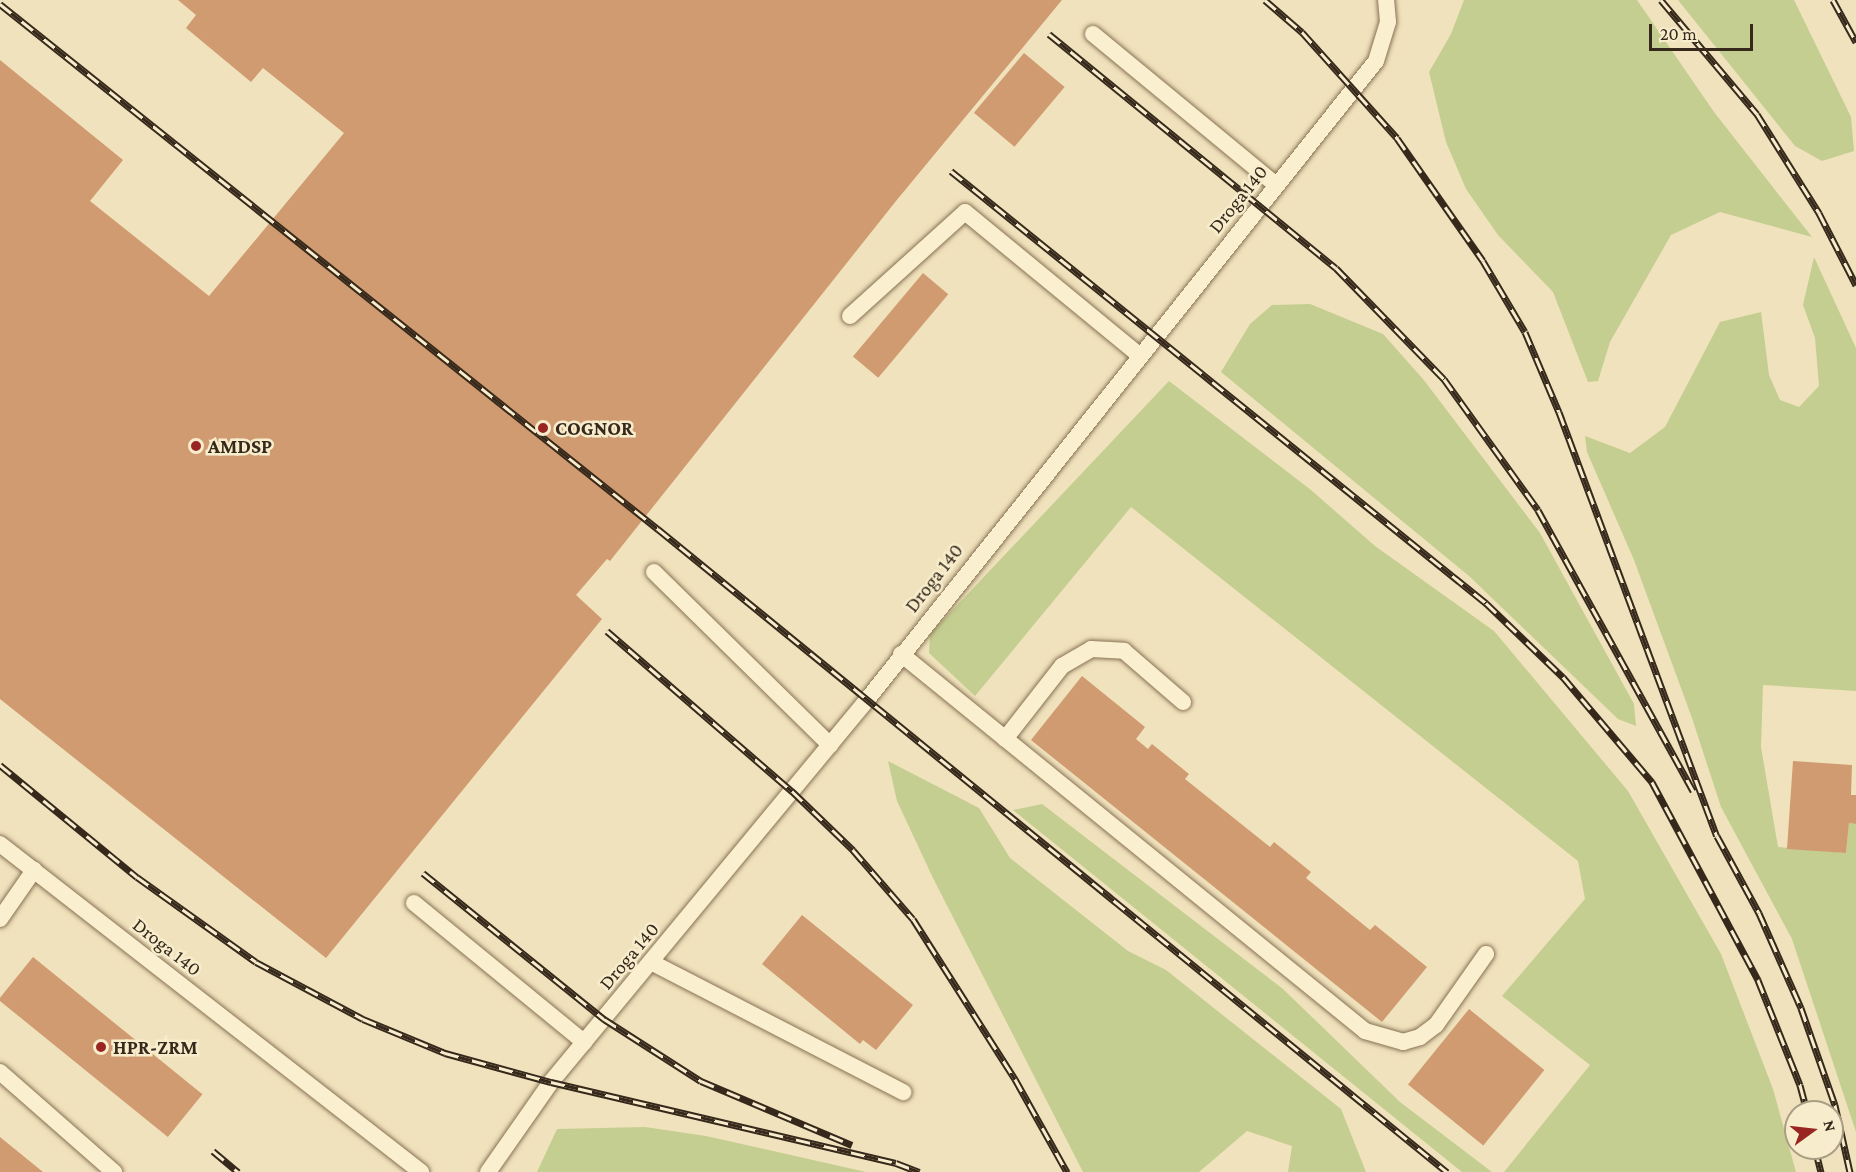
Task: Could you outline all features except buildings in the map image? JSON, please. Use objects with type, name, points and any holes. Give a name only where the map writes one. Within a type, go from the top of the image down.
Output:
[{"type":"lane","name":"Droga 140","points":[[488,1172],[584,1042],[830,745],[1139,355],[1376,61],[1388,22],[1386,0]]},
{"type":"lane","points":[[1093,34],[1276,185]]},
{"type":"lane","points":[[850,316],[965,212],[1139,355]]},
{"type":"lane","points":[[654,572],[830,745]]},
{"type":"lane","points":[[1005,739],[1062,666],[1091,649],[1124,651],[1183,702]]},
{"type":"lane","points":[[901,654],[1365,1031],[1403,1041],[1420,1037],[1436,1025],[1486,954]]},
{"type":"lane","name":"Droga 140","points":[[0,844],[421,1172]]},
{"type":"lane","points":[[0,919],[34,870]]},
{"type":"lane","points":[[414,903],[584,1042]]},
{"type":"lane","points":[[651,962],[903,1092]]},
{"type":"lane","points":[[0,1072],[114,1172]]},
{"type":"green space","points":[[1464,0],[1637,0],[1714,112],[1812,237],[1720,212],[1671,235],[1610,342],[1598,381],[1588,382],[1553,292],[1498,235],[1466,189],[1446,142],[1429,72],[1451,34]]},
{"type":"green space","points":[[1678,0],[1794,0],[1851,117],[1854,151],[1822,161],[1795,146]]},
{"type":"green space","points":[[1814,257],[1856,348],[1856,691],[1763,685],[1761,747],[1778,847],[1846,853],[1849,823],[1856,824],[1856,1132],[1792,939],[1721,807],[1692,718],[1634,560],[1587,452],[1585,436],[1630,453],[1665,427],[1720,322],[1761,312],[1769,375],[1780,400],[1799,407],[1819,386],[1815,338],[1803,305]]},
{"type":"green space","points":[[1310,304],[1383,334],[1423,379],[1540,533],[1634,704],[1636,726],[1618,719],[1469,576],[1221,372],[1250,324],[1272,305]]},
{"type":"green space","points":[[1169,381],[1311,490],[1375,546],[1494,631],[1628,791],[1721,954],[1773,1089],[1784,1129],[1784,1160],[1793,1160],[1796,1172],[1504,1172],[1590,1065],[1502,996],[1585,899],[1578,861],[1131,507],[975,696],[929,653],[930,634]]},
{"type":"green space","points":[[888,761],[979,808],[1010,858],[1128,951],[1166,970],[1341,1109],[1366,1172],[1288,1172],[1292,1146],[1247,1131],[1199,1172],[1083,1172],[933,878],[897,801]]},
{"type":"green space","points":[[1042,804],[1283,989],[1400,1102],[1492,1172],[1462,1172],[1013,810]]},
{"type":"green space","points":[[645,1127],[706,1136],[866,1172],[537,1172],[557,1129]]},
{"type":"railway","points":[[1265,0],[1302,32],[1397,138],[1483,261],[1525,332],[1559,412],[1717,836],[1759,913],[1801,1008],[1835,1105],[1850,1172]]},
{"type":"railway","points":[[1661,0],[1757,114],[1819,213],[1856,285]]},
{"type":"railway","points":[[1833,0],[1856,42]]},
{"type":"railway","points":[[0,4],[658,529],[1447,1172]]},
{"type":"railway","points":[[1049,34],[1336,268],[1444,379],[1538,510],[1693,791]]},
{"type":"railway","points":[[951,171],[1486,603],[1563,677],[1652,782],[1758,980],[1804,1100]]},
{"type":"railway","points":[[607,631],[792,791],[853,850],[913,919],[1015,1079],[1067,1172]]},
{"type":"railway","points":[[0,765],[137,877],[256,962],[363,1019],[445,1053],[551,1082],[896,1163],[919,1172]]},
{"type":"railway","points":[[423,873],[604,1019],[701,1081],[852,1145]]},
{"type":"railway","points":[[213,1151],[238,1172]]},
{"type":"railway","points":[[1818,1160],[1821,1172]]},
{"type":"place","name":"COGNOR","points":[[543,428]]},
{"type":"place","name":"AMDSP","points":[[196,446]]},
{"type":"place","name":"HPR-ZRM","points":[[101,1047]]}]
